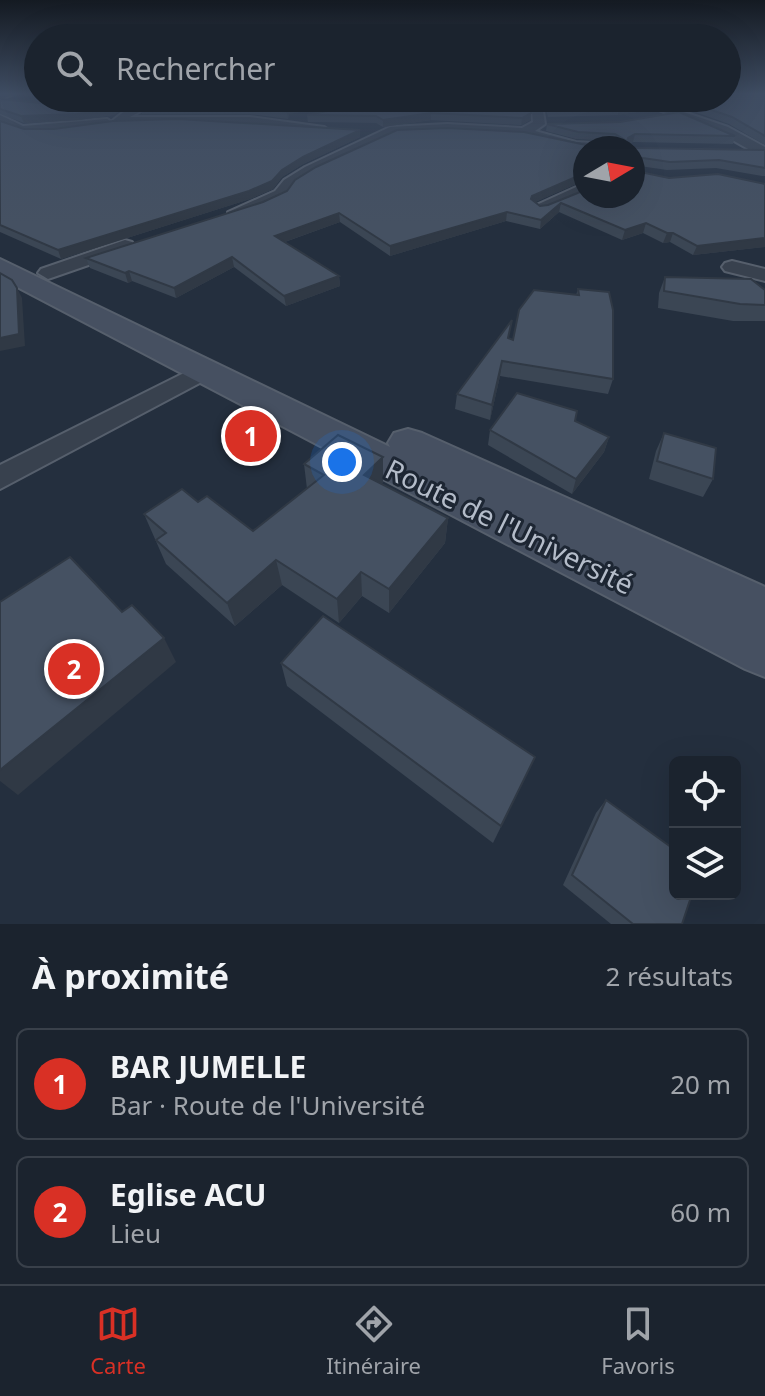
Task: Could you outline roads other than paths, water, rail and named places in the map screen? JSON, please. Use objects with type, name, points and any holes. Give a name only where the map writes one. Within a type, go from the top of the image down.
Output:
[{"type":"main road","name":"Route de l'Université","points":[[0,252],[765,612]]},
{"type":"main road","name":"Route de l'Université","points":[[0,267],[202,372],[765,651]]},
{"type":"street","points":[[227,214],[281,194],[289,183],[310,170],[379,136]]},
{"type":"street","points":[[550,136],[573,146]]},
{"type":"street","points":[[735,136],[763,151]]},
{"type":"street","points":[[733,151],[763,151]]},
{"type":"street","points":[[540,207],[573,190]]},
{"type":"street","points":[[48,273],[138,242]]},
{"type":"street","points":[[732,267],[765,275]]},
{"type":"street","points":[[0,478],[202,372]]},
{"type":"place","name":"BAR JUMELLE","points":[[251,436]]},
{"type":"place","name":"Eglise ACU","points":[[74,669]]}]
